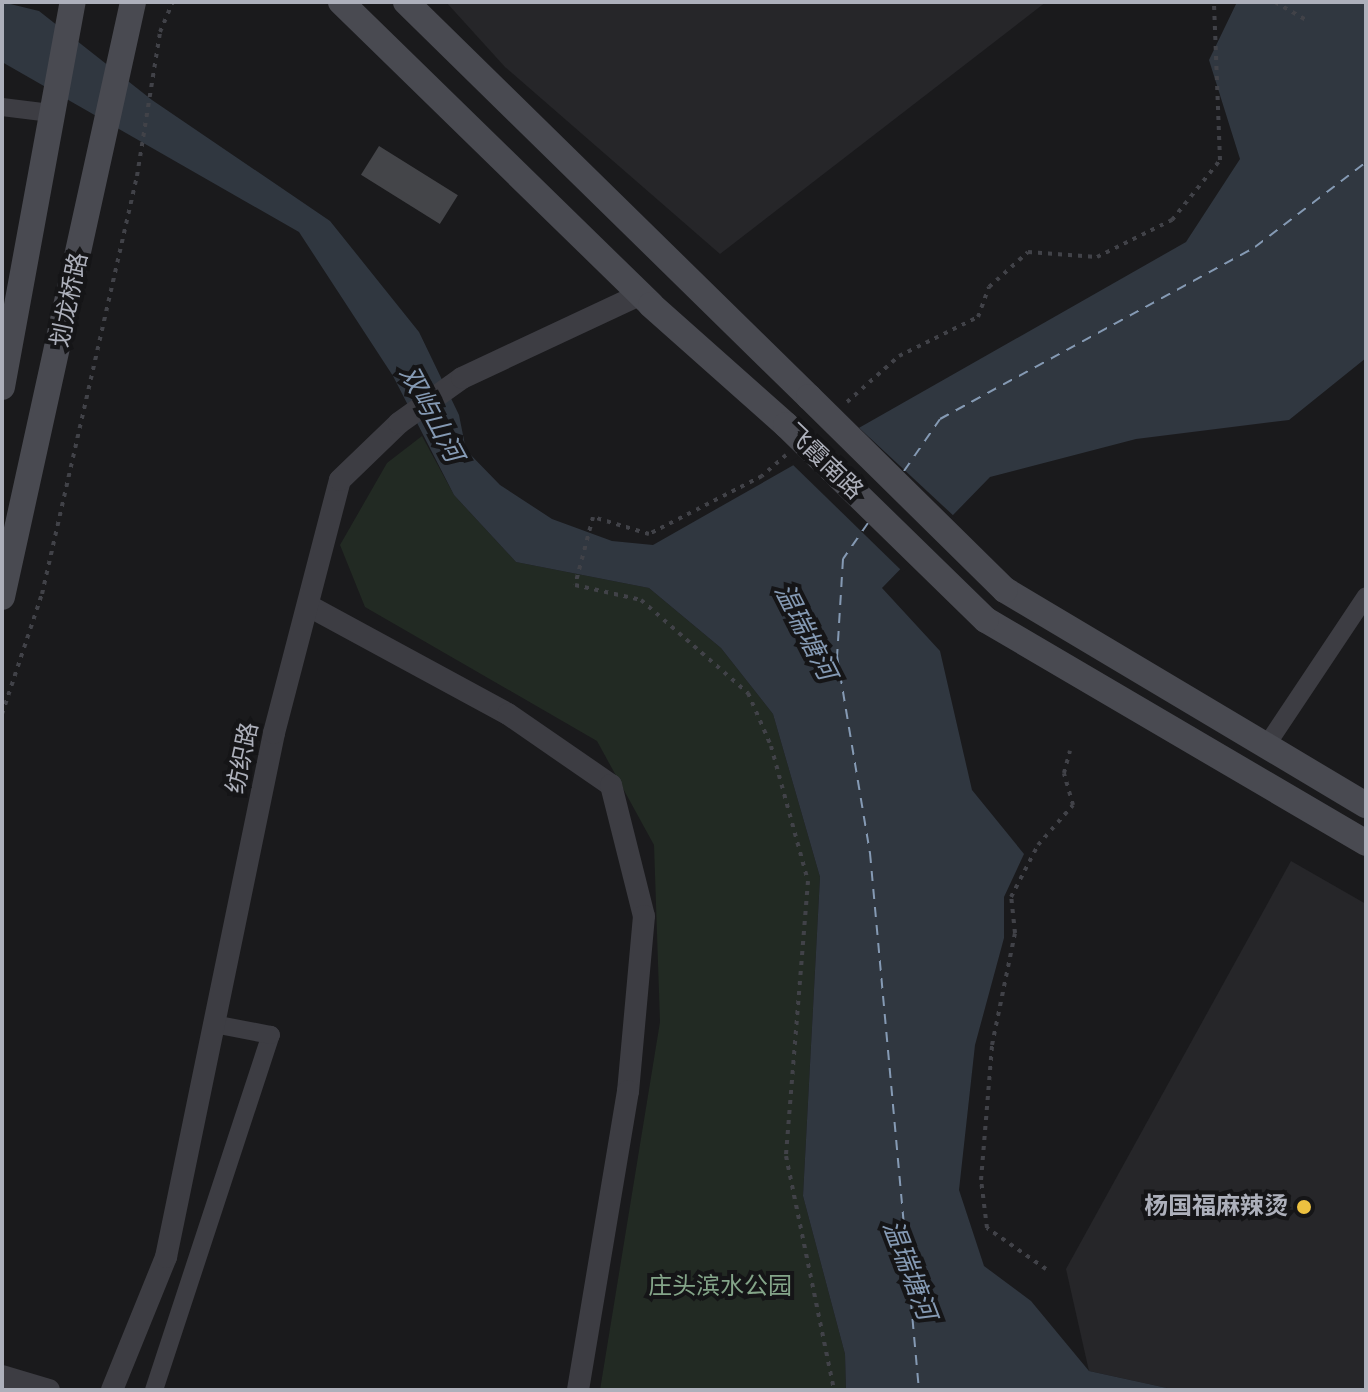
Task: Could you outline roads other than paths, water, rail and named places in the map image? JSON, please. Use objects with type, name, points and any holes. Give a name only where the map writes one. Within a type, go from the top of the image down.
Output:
[{"type":"main road","name":"划龙桥路","points":[[2,387],[73,2]]},
{"type":"main road","name":"划龙桥路","points":[[2,597],[133,2]]},
{"type":"main road","name":"飞霞南路","points":[[341,2],[641,294],[986,620],[1366,843]]},
{"type":"main road","name":"飞霞南路","points":[[406,2],[1005,590],[1366,805]]},
{"type":"street","points":[[2,107],[51,113]]},
{"type":"street","name":"纺织路","points":[[112,1390],[166,1257],[219,1025],[274,733],[340,480],[399,423],[462,378],[641,294]]},
{"type":"street","points":[[1266,746],[1366,596]]},
{"type":"street","points":[[309,606],[508,714],[611,785],[644,916],[628,1091],[578,1390]]},
{"type":"street","points":[[154,1390],[271,1035],[219,1025]]},
{"type":"street","points":[[2,1376],[49,1390]]},
{"type":"water","points":[[2,2],[39,11],[152,100],[330,221],[419,332],[459,415],[466,450],[500,485],[552,519],[612,541],[653,545],[1186,242],[1240,159],[1209,60],[1237,2],[1366,2],[1366,358],[1289,420],[1136,439],[990,477],[882,588],[940,651],[972,790],[1024,854],[1004,897],[1004,938],[975,1045],[959,1190],[984,1266],[1031,1301],[1089,1371],[1176,1390],[846,1390],[845,1354],[803,1196],[820,877],[773,714],[721,648],[649,588],[516,562],[454,495],[393,376],[299,232],[2,62]]},
{"type":"place","name":"杨国福麻辣烫","points":[[1304,1207]]},
{"type":"water label","name":"双屿山河","points":[[431,414]]},
{"type":"water label","name":"温瑞塘河","points":[[805,632]]},
{"type":"water label","name":"温瑞塘河","points":[[909,1270]]},
{"type":"park label","name":"庄头滨水公园","points":[[720,1287]]}]
